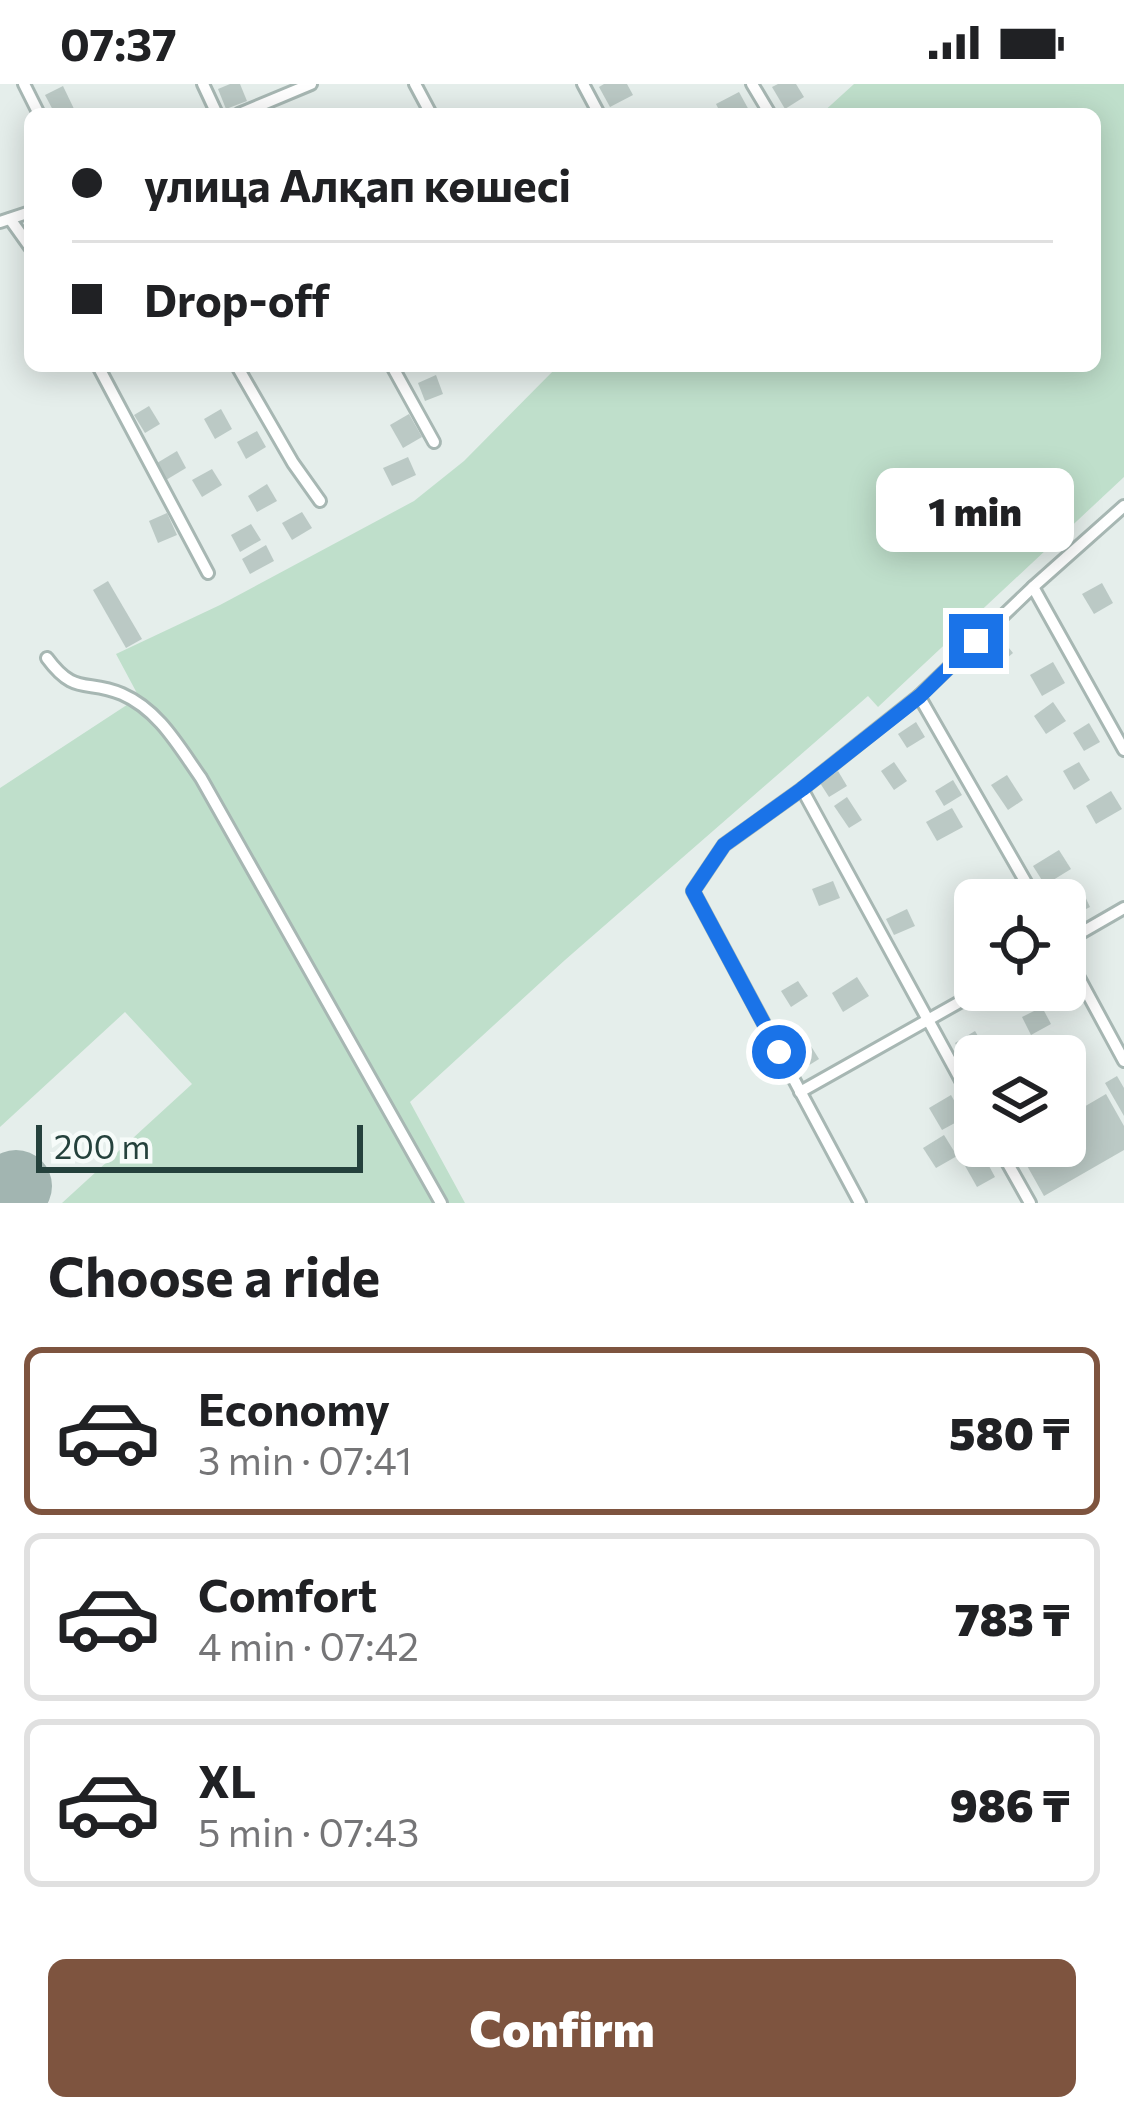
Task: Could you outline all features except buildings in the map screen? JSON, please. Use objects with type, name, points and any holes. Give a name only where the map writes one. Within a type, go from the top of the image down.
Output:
[{"type":"street","points":[[257,108],[311,84]]},
{"type":"street","points":[[101,372],[208,573]]},
{"type":"street","points":[[240,372],[320,501]]},
{"type":"street","points":[[395,372],[434,442]]},
{"type":"street","points":[[860,1203],[693,891],[724,845],[920,696],[1124,506]]},
{"type":"street","points":[[1033,586],[1124,750]]},
{"type":"street","points":[[47,658],[60,676],[75,685],[121,693],[147,709],[177,744],[201,778],[441,1203]]},
{"type":"street","points":[[920,696],[1024,879]]},
{"type":"street","points":[[802,789],[954,1068]]},
{"type":"street","points":[[1086,930],[1124,908]]},
{"type":"street","points":[[1086,991],[1124,1061]]},
{"type":"street","points":[[800,1092],[954,1006]]},
{"type":"street","points":[[1010,1167],[1030,1203]]},
{"type":"green space","points":[[854,84],[1124,84],[1124,477],[878,707],[868,696],[410,1102],[465,1203],[62,1203],[192,1084],[125,1012],[0,1127],[0,788],[139,697],[116,654],[220,605],[414,501],[464,461],[552,372],[1101,372],[1101,108],[828,108]]},
{"type":"taxiway","points":[[0,1198],[1,1203]]},
{"type":"runway","points":[[0,1202],[16,1186]]},
{"type":"route","points":[[779,1052],[693,891],[724,845],[920,696],[976,641]]}]
